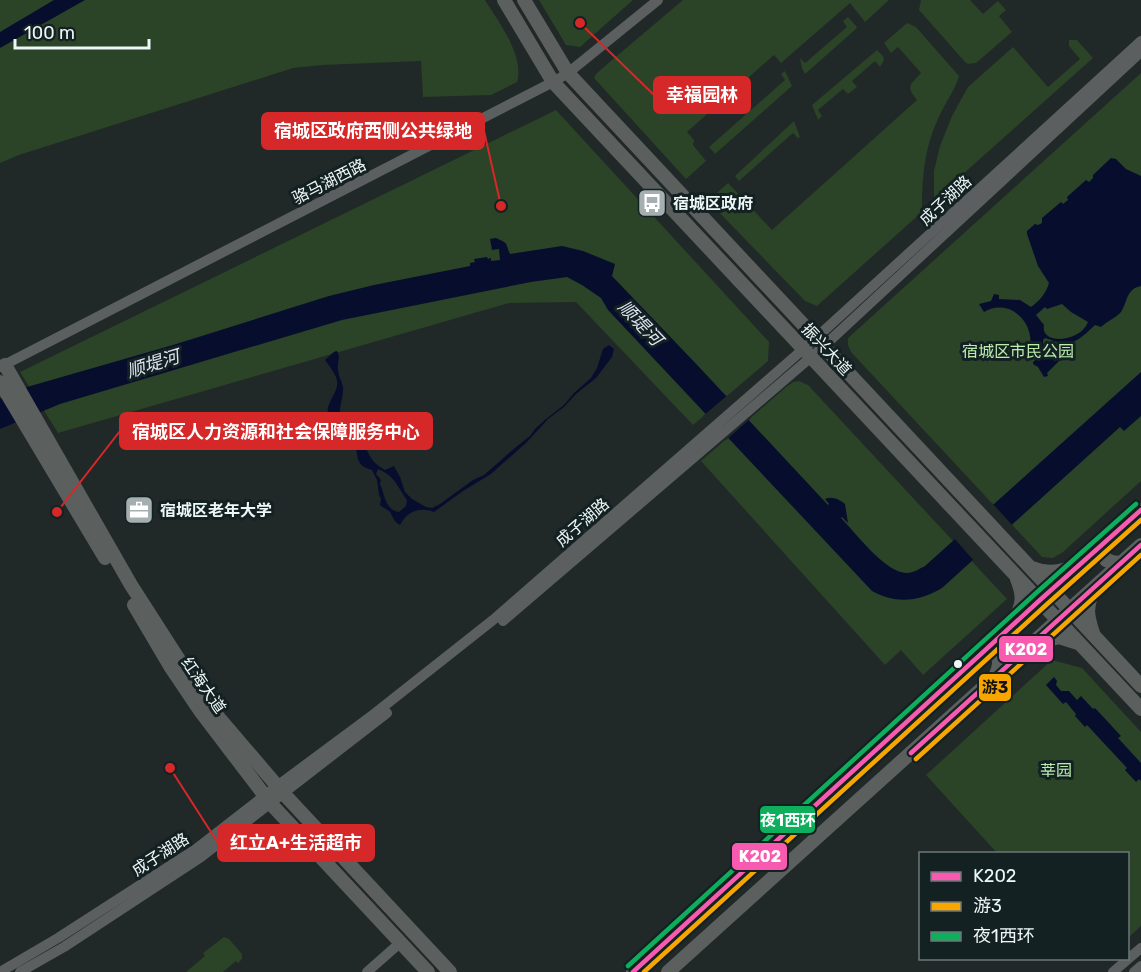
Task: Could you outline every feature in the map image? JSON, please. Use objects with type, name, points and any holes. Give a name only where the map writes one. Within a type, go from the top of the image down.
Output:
[{"type":"main road","name":"振兴大道","points":[[504,0],[553,82],[1141,709]]},
{"type":"main road","name":"振兴大道","points":[[524,0],[568,73],[1141,686]]},
{"type":"main road","points":[[2,366],[6,384],[42,440]]},
{"type":"main road","name":"红海大道","points":[[42,440],[208,705],[280,790],[450,972]]},
{"type":"main road","name":"红海大道","points":[[42,440],[170,666],[201,712],[268,799],[428,972]]},
{"type":"main road","points":[[633,972],[1141,510]]},
{"type":"main road","points":[[1102,545],[1103,556],[1106,560],[1115,563],[1123,562]]},
{"type":"main road","points":[[668,972],[1141,545]]},
{"type":"main road","points":[[1012,625],[1019,612],[1022,597],[1021,590],[1009,568],[1017,557],[1017,553]]},
{"type":"main road","points":[[1031,568],[1057,571],[1082,563]]},
{"type":"main road","points":[[1094,635],[1089,621],[1088,606],[1095,587]]},
{"type":"main road","points":[[1031,645],[1059,637],[1082,645]]},
{"type":"main road","points":[[975,659],[985,654],[992,653],[996,656],[999,660],[999,667],[994,679]]},
{"type":"main road","points":[[1100,664],[1103,656],[1112,654]]},
{"type":"street","name":"骆马湖西路","points":[[2,366],[553,82],[568,73],[658,0]]},
{"type":"street","name":"成子湖路","points":[[820,342],[1141,40]]},
{"type":"street","name":"成子湖路","points":[[20,972],[32,965],[58,938],[196,849],[268,799],[498,626],[710,436],[808,353],[1141,52]]},
{"type":"street","points":[[367,972],[401,942]]},
{"type":"street","points":[[1129,958],[1141,948]]},
{"type":"street","points":[[1113,972],[1127,960]]},
{"type":"street","name":"成子湖路","points":[[0,972],[32,965]]},
{"type":"street","points":[[1134,972],[1141,966]]},
{"type":"green space","points":[[0,0],[485,0],[514,50],[517,61],[517,82],[491,95],[423,97],[421,61],[293,68],[0,163]]},
{"type":"green space","points":[[539,0],[633,0],[580,47],[566,45]]},
{"type":"green space","points":[[683,0],[889,0],[865,22],[850,3],[781,63],[774,55],[687,132],[694,140],[693,145],[706,161],[686,179],[594,78]]},
{"type":"green space","points":[[921,0],[970,0],[983,14],[998,1],[1006,10],[999,16],[1012,32],[976,63],[968,64],[919,10]]},
{"type":"green space","points":[[848,17],[857,27],[856,29],[805,74],[800,58],[805,63],[847,27],[843,21]]},
{"type":"green space","points":[[907,23],[916,27],[959,76],[933,130],[923,176],[922,212],[817,306],[805,301],[709,200],[728,183],[772,230],[917,100],[910,86],[921,73],[898,47],[891,53],[884,43]]},
{"type":"green space","points":[[1069,40],[1077,40],[1093,58],[934,200],[934,171],[940,146],[952,116],[968,87],[1013,47],[1048,87],[1080,59],[1069,46]]},
{"type":"green space","points":[[877,50],[884,60],[880,67],[875,61],[852,81],[857,87],[848,94],[843,89],[818,110],[822,116],[818,120],[812,105]]},
{"type":"green space","points":[[785,71],[792,86],[715,154],[709,147],[785,80],[781,74]]},
{"type":"green space","name":"宿城区市民公园","points":[[1141,73],[1141,481],[1063,552],[1053,558],[1042,557],[851,352],[848,338]]},
{"type":"green space","points":[[556,110],[769,342],[768,361],[693,425],[576,302],[509,303],[58,433],[20,372]]},
{"type":"green space","points":[[794,121],[800,137],[798,138],[793,133],[739,181],[735,176]]},
{"type":"green space","points":[[799,381],[808,385],[1007,599],[923,675],[901,650],[885,665],[701,461],[786,387]]},
{"type":"green space","name":"莘园","points":[[1052,660],[1082,668],[1141,732],[1141,926],[1129,937],[1129,852],[996,852],[926,775]]},
{"type":"green space","points":[[224,937],[229,939],[242,954],[242,959],[238,963],[236,961],[223,972],[186,972],[205,956],[203,953]]},
{"type":"water","points":[[54,0],[85,0],[0,48],[0,32]]},
{"type":"water","points":[[1111,158],[1141,176],[1141,286],[1130,293],[1119,314],[1101,327],[1095,325],[1077,340],[1067,343],[1045,338],[1043,340],[1044,351],[1050,356],[1057,356],[1060,360],[1047,373],[1048,376],[1044,377],[1038,367],[1033,364],[1043,354],[1039,350],[1041,345],[1039,344],[1028,354],[1030,333],[1020,316],[1004,308],[994,308],[984,312],[979,304],[991,301],[994,294],[999,295],[999,299],[1020,300],[1031,307],[1039,300],[1049,283],[1038,266],[1027,231],[1035,224],[1042,223],[1042,218],[1061,202],[1063,204],[1068,200],[1067,197],[1086,180],[1089,182]],"holes":[[[1062,304],[1088,322],[1078,334],[1062,339],[1048,336],[1044,332],[1044,325],[1036,315],[1045,307],[1047,309]]]},
{"type":"water","name":"顺堤河","points":[[496,238],[506,244],[510,254],[562,246],[583,251],[615,264],[612,276],[828,505],[825,499],[830,498],[838,499],[845,504],[848,523],[841,518],[880,560],[898,571],[909,573],[925,566],[1141,372],[1141,416],[1124,431],[1120,427],[942,588],[925,596],[907,600],[889,598],[872,591],[608,310],[601,298],[567,277],[531,282],[342,320],[60,404],[0,429],[0,399],[27,387],[173,345],[329,296],[470,266],[470,263],[475,262],[474,259],[487,257],[491,258],[491,261],[500,260],[499,249],[492,250],[490,239]]},
{"type":"water","points":[[609,345],[614,349],[612,357],[596,378],[548,419],[527,442],[491,474],[434,512],[414,511],[400,525],[390,512],[380,505],[377,480],[372,470],[359,462],[352,440],[333,424],[328,413],[336,390],[337,379],[325,360],[337,351],[338,372],[343,387],[340,410],[342,424],[361,438],[374,462],[385,470],[394,466],[405,492],[412,499],[432,508],[484,475],[530,436],[546,419],[564,405],[591,378],[603,349]],"holes":[[[378,469],[395,482],[407,500],[406,506],[399,512],[394,511],[388,505],[380,484],[381,480],[376,474]]]},
{"type":"water","points":[[1054,677],[1061,691],[1069,691],[1077,700],[1081,696],[1121,736],[1118,738],[1141,763],[1141,781],[1139,779],[1136,782],[1125,770],[1127,768],[1087,725],[1085,727],[1075,716],[1076,714],[1066,702],[1063,704],[1046,685]]},
{"type":"pier","points":[[729,394],[751,418],[726,440],[703,416]]},
{"type":"pier","points":[[992,503],[1014,527],[975,562],[953,537]]},
{"type":"transit line","name":"夜1西环","points":[[628,966],[1136,504]]},
{"type":"transit line","name":"K202","points":[[633,972],[1141,510]]},
{"type":"transit line","name":"游3","points":[[644,972],[1141,520]]},
{"type":"transit line","name":"K202","points":[[911,753],[1141,545]]},
{"type":"transit line","name":"游3","points":[[916,759],[1141,555]]},
{"type":"place","name":"幸福园林","points":[[580,23]]},
{"type":"place","name":"宿城区政府","points":[[652,203]]},
{"type":"place","name":"宿城区政府西侧公共绿地","points":[[501,206]]},
{"type":"place","name":"宿城区老年大学","points":[[139,510]]},
{"type":"place","name":"宿城区人力资源和社会保障服务中心","points":[[57,512]]},
{"type":"place","name":"红立A+生活超市","points":[[170,768]]}]
